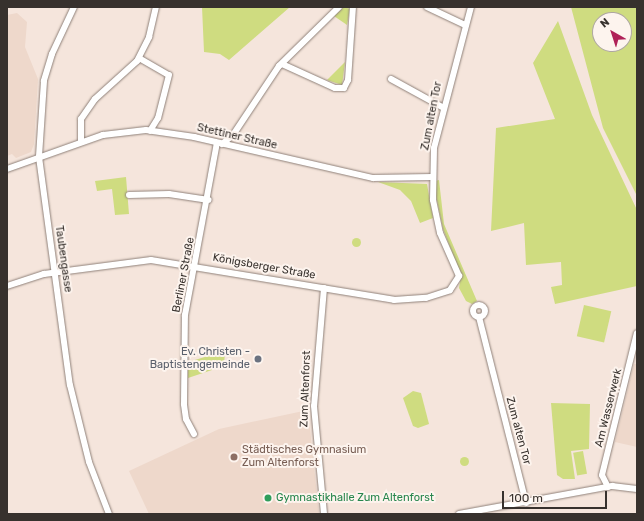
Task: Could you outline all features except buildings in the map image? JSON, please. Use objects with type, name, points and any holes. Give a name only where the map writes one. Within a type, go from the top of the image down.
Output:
[{"type":"street","name":"Taubengasse","points":[[74,7],[44,81],[39,157],[76,413],[88,462],[109,514]]},
{"type":"street","points":[[81,141],[79,126],[84,114],[139,58],[153,26],[156,7]]},
{"type":"street","points":[[219,144],[233,135],[282,64],[339,7]]},
{"type":"street","points":[[282,64],[335,88],[344,88],[348,80],[353,7]]},
{"type":"street","points":[[427,7],[465,25]]},
{"type":"street","name":"Zum alten Tor","points":[[458,276],[438,226],[432,177],[442,107],[471,7]]},
{"type":"street","points":[[139,58],[168,76],[158,118],[150,130]]},
{"type":"street","points":[[390,78],[442,107]]},
{"type":"street","name":"Stettiner Straße","points":[[7,169],[81,141],[126,131],[150,130],[373,178],[432,177]]},
{"type":"street","name":"Berliner Straße","points":[[194,434],[186,419],[183,374],[185,315],[219,144]]},
{"type":"street","points":[[129,195],[169,194],[209,200]]},
{"type":"street","name":"Königsberger Straße","points":[[7,286],[55,273],[133,261],[194,265],[324,288],[416,300],[450,290],[458,276]]},
{"type":"street","name":"Zum Altenforst","points":[[324,288],[314,406],[324,514]]},
{"type":"street","name":"Zum alten Tor","points":[[479,317],[526,502]]},
{"type":"street","name":"Am Wasserwerk","points":[[608,487],[602,474],[637,333]]},
{"type":"street","points":[[459,514],[608,487],[637,489]]},
{"type":"shaded area","points":[[17,13],[27,22],[25,47],[38,79],[34,144],[31,152],[16,158],[12,154],[7,156],[7,15]]},
{"type":"shaded area","points":[[634,364],[637,364],[637,447],[615,442]]},
{"type":"shaded area","name":"Städtisches Gymnasium Zum Altenforst","points":[[308,410],[319,514],[149,514],[129,471],[219,429]]},
{"type":"green space","points":[[202,7],[290,7],[229,60],[220,54],[204,52]]},
{"type":"green space","points":[[344,7],[350,9],[347,25],[334,16]]},
{"type":"green space","points":[[571,7],[637,7],[637,196],[603,128]]},
{"type":"green space","points":[[558,21],[592,115],[637,210],[637,286],[555,304],[551,287],[562,285],[561,262],[526,265],[524,223],[491,231],[496,128],[555,119],[533,63]]},
{"type":"green space","points":[[345,62],[342,85],[327,80]]},
{"type":"green space","points":[[126,177],[129,214],[115,215],[112,189],[97,191],[95,181]]},
{"type":"green space","points":[[439,180],[444,224],[477,301],[472,304],[466,301],[459,288],[461,275],[443,229],[435,191],[435,181]]},
{"type":"green space","points":[[378,182],[427,184],[433,218],[420,223],[411,201],[400,190]]},
{"type":"green space","points":[[354,238],[358,238],[360,242],[358,246],[354,246],[352,244],[352,240]]},
{"type":"green space","points":[[584,305],[611,311],[604,342],[577,336]]},
{"type":"green space","points":[[225,351],[224,366],[188,378],[188,362]]},
{"type":"green space","points":[[413,391],[421,393],[429,424],[418,428],[413,426],[403,398]]},
{"type":"green space","points":[[551,403],[590,404],[589,449],[571,451],[575,479],[563,479],[557,475]]},
{"type":"green space","points":[[583,451],[587,474],[577,475],[573,453]]},
{"type":"green space","points":[[462,457],[466,457],[468,461],[466,465],[462,465],[460,463],[460,459]]},
{"type":"place","name":"Ev. Christen - Baptistengemeinde","points":[[258,359]]},
{"type":"place","name":"Städtisches Gymnasium Zum Altenforst","points":[[234,457]]},
{"type":"place","name":"Gymnastikhalle Zum Altenforst","points":[[268,498]]}]
